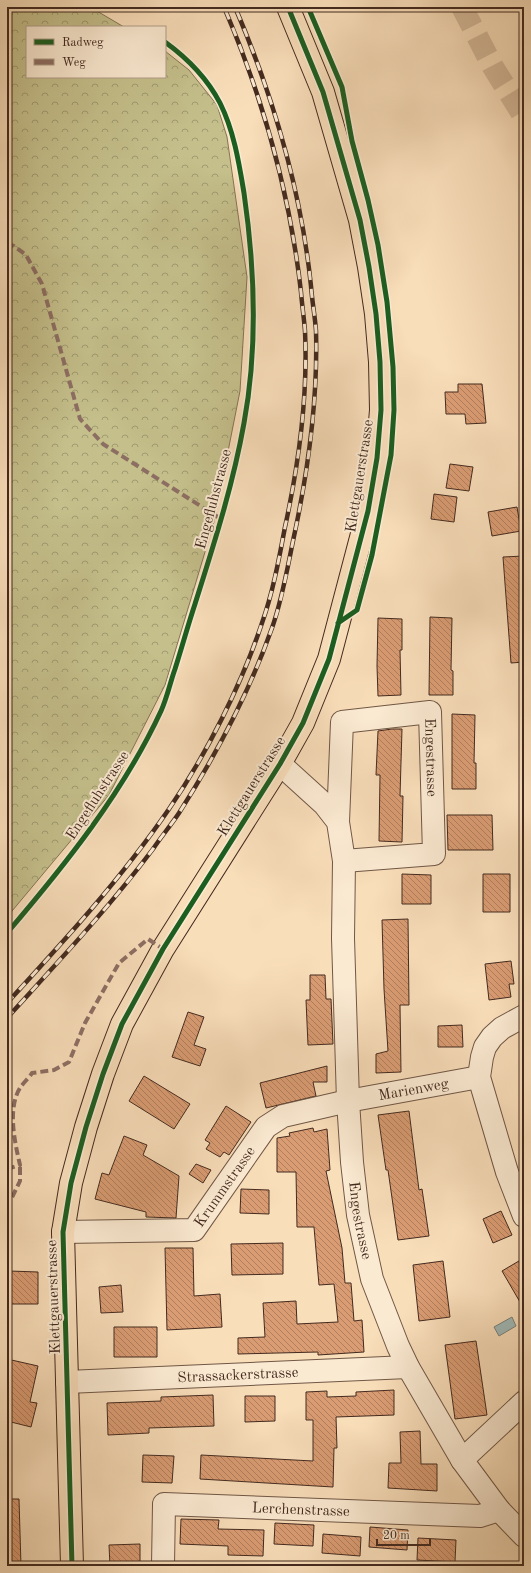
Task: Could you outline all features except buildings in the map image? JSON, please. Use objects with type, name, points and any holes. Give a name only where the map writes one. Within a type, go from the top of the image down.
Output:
[{"type":"main road","name":"Klettgauerstrasse","points":[[72,1566],[63,1232],[71,1183],[86,1127],[103,1074],[122,1024],[163,949],[280,764],[303,723],[330,659],[368,511],[377,458],[381,410],[380,362],[376,314],[360,220],[323,92],[288,7]]},
{"type":"street","name":"Engestrasse","points":[[344,861],[434,854],[430,712],[342,722],[338,822],[344,861],[343,938],[348,1101],[352,1162],[358,1215],[370,1272],[398,1346],[408,1367],[462,1460],[499,1510],[524,1536]]},
{"type":"street","name":"Engestrasse","points":[[280,764],[324,804],[338,822]]},
{"type":"street","points":[[524,1016],[502,1028],[492,1036],[485,1046],[479,1077],[507,1172],[524,1216]]},
{"type":"street","name":"Marienweg","points":[[348,1101],[479,1077]]},
{"type":"street","name":"Krummstrasse","points":[[63,1232],[194,1230],[266,1127],[283,1116],[348,1101]]},
{"type":"street","name":"Strassackerstrasse","points":[[67,1382],[408,1367]]},
{"type":"street","points":[[462,1460],[524,1402]]},
{"type":"street","name":"Lerchenstrasse","points":[[164,1566],[164,1504],[480,1516],[499,1510]]},
{"type":"green space","points":[[7,7],[90,7],[122,26],[26,26],[26,78],[166,78],[166,52],[189,70],[217,105],[227,137],[247,277],[240,391],[214,522],[165,685],[109,795],[7,917]]},
{"type":"water","points":[[512,1317],[516,1326],[499,1336],[494,1327]]},
{"type":"tunnel","points":[[462,7],[493,67],[524,117]]},
{"type":"railway","points":[[7,1003],[71,933],[112,885],[151,835],[183,788],[222,719],[244,671],[266,611],[275,575],[290,503],[304,405],[306,355],[305,326],[290,219],[273,147],[251,76],[224,7]]},
{"type":"railway","points":[[7,1018],[118,893],[179,813],[219,746],[242,700],[272,628],[284,585],[303,489],[311,437],[314,410],[316,325],[306,250],[293,179],[284,144],[262,75],[235,7]]},
{"type":"marked path","points":[[7,243],[14,246],[26,255],[42,284],[80,419],[103,444],[221,519]]},
{"type":"marked path","points":[[7,1169],[20,1165],[14,1137],[13,1116],[16,1096],[21,1086],[32,1073],[54,1070],[69,1062],[85,1023],[119,963],[148,939],[163,949]]},
{"type":"marked path","points":[[7,1208],[20,1181],[20,1165]]},
{"type":"cycle path","points":[[72,1566],[63,1232],[71,1183],[86,1127],[103,1074],[122,1024],[163,949],[280,764],[303,723],[329,659],[368,511],[377,458],[381,410],[380,362],[376,314],[360,220],[323,92],[288,7]]},
{"type":"cycle path","points":[[308,7],[342,87],[352,141],[368,200],[378,245],[387,302],[393,367],[394,410],[391,455],[372,555],[357,610],[338,623]]},
{"type":"cycle path","name":"Engefluhstrasse","points":[[7,933],[92,827],[129,771],[161,711],[167,696],[209,559],[240,446],[251,366],[253,337],[253,279],[248,222],[238,159],[229,125],[215,94],[196,69],[166,43]]}]
